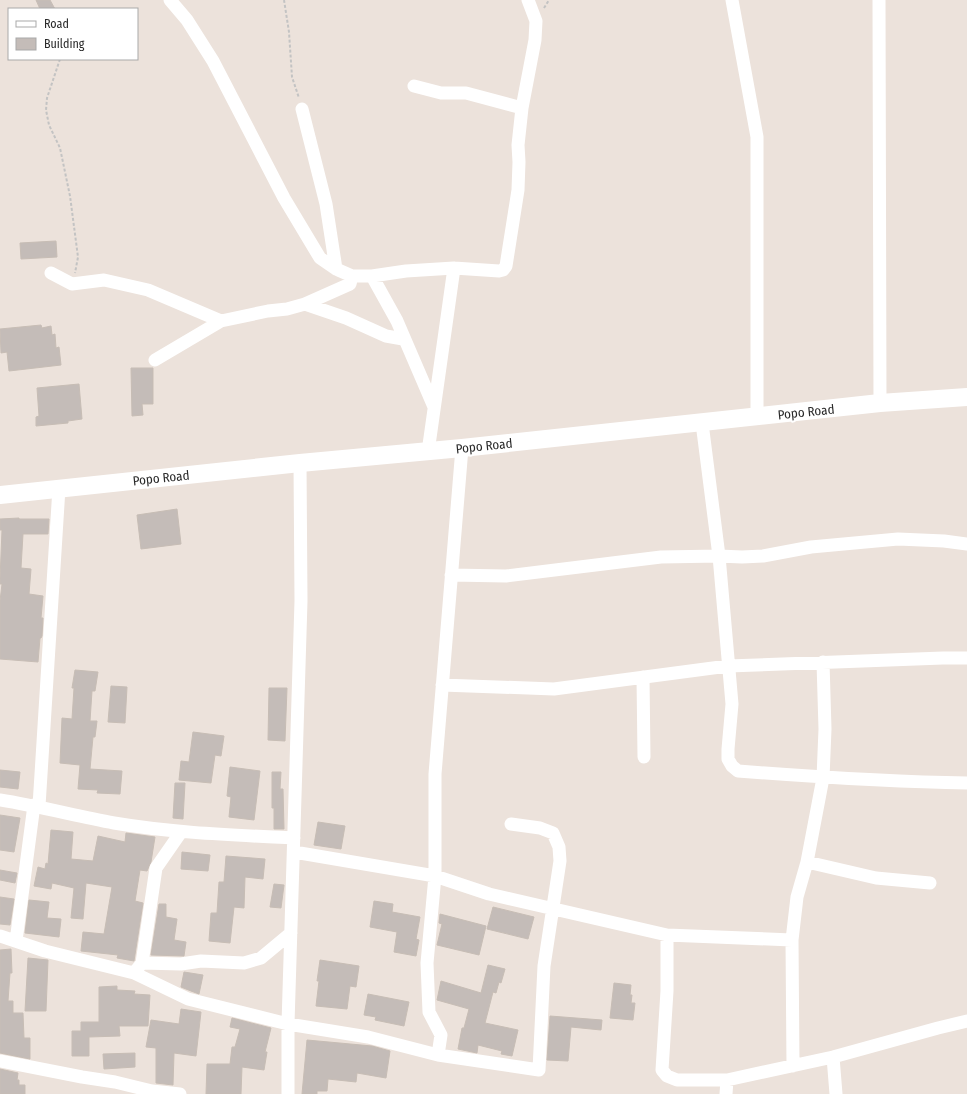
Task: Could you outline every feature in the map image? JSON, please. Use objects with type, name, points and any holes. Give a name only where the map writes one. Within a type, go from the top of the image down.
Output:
[{"type":"main road","name":"Popo Road","points":[[0,495],[300,463],[428,452],[880,403],[967,397]]},
{"type":"street","points":[[170,0],[187,20],[213,61],[284,198],[320,258],[336,269],[352,276],[372,276],[406,271],[454,268],[499,271],[503,270],[506,266],[518,190],[520,162],[518,145],[522,108],[535,40],[536,21],[528,0]]},
{"type":"street","points":[[732,0],[757,137],[757,417]]},
{"type":"street","points":[[879,0],[880,403]]},
{"type":"street","points":[[414,86],[441,93],[466,94],[522,108]]},
{"type":"street","points":[[302,109],[326,204],[336,269]]},
{"type":"street","points":[[428,452],[454,268]]},
{"type":"street","points":[[51,273],[72,284],[104,280],[148,290],[221,321]]},
{"type":"street","points":[[155,360],[221,321],[268,311],[287,309],[305,304],[350,284],[352,276]]},
{"type":"street","points":[[372,276],[397,321],[403,339],[434,407]]},
{"type":"street","points":[[305,304],[346,318],[386,336],[403,339]]},
{"type":"street","points":[[702,423],[719,556],[732,704],[728,749],[728,759],[732,766],[738,771],[823,778],[899,782],[967,783]]},
{"type":"street","points":[[438,1055],[441,1035],[429,1012],[427,963],[435,876],[435,774],[462,448]]},
{"type":"street","points":[[288,1094],[288,1024],[301,601],[300,463]]},
{"type":"street","points":[[16,941],[36,806],[59,488]]},
{"type":"street","points":[[451,576],[506,576],[661,557],[763,556],[811,547],[898,539],[944,541],[967,544]]},
{"type":"street","points":[[442,685],[554,689],[728,666],[967,658]]},
{"type":"street","points":[[793,1066],[792,940],[797,897],[807,862],[823,778],[825,729],[823,662]]},
{"type":"street","points":[[643,677],[644,757]]},
{"type":"street","points":[[0,800],[36,806],[114,823],[181,832],[294,838]]},
{"type":"street","points":[[138,968],[188,999],[288,1024],[368,1037],[438,1055],[540,1070],[544,966],[560,861],[560,847],[553,834],[540,828],[511,824]]},
{"type":"street","points":[[138,968],[156,868],[181,832]]},
{"type":"street","points":[[294,852],[435,876],[489,894],[667,935],[792,940]]},
{"type":"street","points":[[807,862],[876,878],[930,882]]},
{"type":"street","points":[[0,936],[45,951],[138,968],[201,961],[244,963],[261,958],[291,933]]},
{"type":"street","points":[[667,935],[667,991],[662,1070],[667,1076],[677,1080],[727,1080],[833,1057],[967,1021]]},
{"type":"street","points":[[833,1057],[836,1094]]},
{"type":"street","points":[[0,1061],[82,1078],[115,1082],[152,1092],[180,1094]]},
{"type":"street","points":[[726,1094],[727,1080]]},
{"type":"path","points":[[284,0],[289,32],[292,77],[302,109]]},
{"type":"path","points":[[60,60],[47,98],[46,110],[49,125],[60,148],[76,235],[78,258],[72,284]]},
{"type":"building","points":[[36,0],[50,0],[54,8],[40,8]]},
{"type":"building","points":[[56,241],[57,257],[21,259],[20,243]]},
{"type":"building","points":[[41,325],[42,328],[51,326],[52,335],[55,334],[56,348],[59,347],[61,365],[9,371],[7,352],[1,353],[0,329]]},
{"type":"building","points":[[131,368],[153,368],[153,404],[142,404],[143,415],[132,416]]},
{"type":"building","points":[[79,384],[82,419],[68,421],[68,423],[36,426],[36,417],[39,416],[37,388]]},
{"type":"building","points":[[177,509],[181,544],[141,549],[137,515]]},
{"type":"building","points":[[0,519],[49,519],[48,534],[23,534],[21,568],[31,569],[29,594],[43,596],[41,618],[43,618],[42,636],[40,638],[38,662],[0,659],[0,601],[2,584],[0,584],[0,579],[2,530],[0,530]]},
{"type":"building","points":[[75,670],[98,672],[95,691],[92,691],[90,721],[97,721],[95,737],[93,737],[90,769],[122,771],[120,794],[97,793],[98,790],[78,789],[80,765],[60,763],[62,718],[72,719],[74,688],[72,688]]},
{"type":"building","points":[[111,686],[127,687],[125,723],[108,722]]},
{"type":"building","points":[[269,688],[287,688],[285,741],[268,740]]},
{"type":"building","points":[[193,732],[224,736],[221,756],[215,755],[211,783],[179,780],[181,761],[189,762]]},
{"type":"building","points":[[230,767],[260,771],[254,820],[229,817],[231,797],[227,796]]},
{"type":"building","points":[[0,770],[20,772],[18,789],[0,787]]},
{"type":"building","points":[[272,772],[281,772],[280,789],[283,789],[284,829],[274,829],[274,808],[272,808]]},
{"type":"building","points":[[175,783],[185,783],[183,819],[173,818]]},
{"type":"building","points":[[0,815],[20,818],[14,852],[0,850]]},
{"type":"building","points":[[318,822],[345,826],[341,849],[314,845]]},
{"type":"building","points":[[51,830],[73,832],[71,859],[93,861],[98,836],[125,842],[126,833],[155,837],[151,862],[147,871],[140,870],[135,901],[143,903],[134,961],[117,958],[118,955],[81,951],[83,932],[104,934],[112,887],[86,883],[83,919],[71,918],[74,888],[52,883],[51,889],[34,886],[38,867],[45,869],[46,863],[48,864]]},
{"type":"building","points":[[182,852],[210,855],[208,871],[181,869]]},
{"type":"building","points":[[226,856],[265,859],[263,879],[245,877],[244,908],[234,907],[230,943],[209,941],[211,913],[217,913],[219,882],[224,882]]},
{"type":"building","points":[[0,870],[17,873],[15,883],[0,880]]},
{"type":"building","points":[[274,884],[284,885],[281,908],[270,907]]},
{"type":"building","points":[[0,897],[14,899],[10,925],[0,924]]},
{"type":"building","points":[[29,900],[49,902],[47,918],[61,919],[59,937],[25,933]]},
{"type":"building","points":[[374,901],[393,904],[392,912],[420,917],[416,939],[419,940],[416,956],[394,952],[397,932],[370,927]]},
{"type":"building","points":[[159,904],[166,904],[166,917],[177,919],[174,940],[186,942],[184,956],[151,955]]},
{"type":"building","points":[[493,907],[534,917],[528,939],[487,929]]},
{"type":"building","points":[[440,914],[486,926],[479,955],[437,945],[442,924],[439,923]]},
{"type":"building","points":[[11,949],[12,973],[10,973],[8,1001],[13,1001],[13,1013],[23,1013],[24,1038],[30,1038],[30,1059],[0,1053],[0,950]]},
{"type":"building","points":[[28,958],[48,960],[46,1011],[25,1011]]},
{"type":"building","points":[[320,960],[359,966],[356,987],[350,986],[347,1009],[316,1006]]},
{"type":"building","points":[[488,965],[505,969],[496,993],[493,992],[485,1023],[518,1030],[512,1056],[501,1054],[502,1051],[478,1045],[477,1053],[458,1049],[462,1028],[464,1028],[469,1009],[437,1000],[441,981],[481,993]]},
{"type":"building","points":[[184,972],[203,975],[199,994],[181,987]]},
{"type":"building","points":[[614,983],[631,985],[631,1003],[635,1003],[633,1020],[610,1018]]},
{"type":"building","points":[[117,986],[117,990],[135,991],[134,994],[150,995],[148,1026],[119,1026],[120,1036],[89,1037],[89,1056],[72,1056],[72,1031],[81,1031],[81,1022],[99,1022],[99,987]]},
{"type":"building","points":[[368,994],[409,1002],[404,1026],[375,1020],[376,1017],[364,1015]]},
{"type":"building","points":[[181,1009],[201,1012],[196,1056],[174,1053],[173,1085],[156,1083],[156,1048],[146,1047],[151,1020],[179,1024]]},
{"type":"building","points":[[550,1016],[602,1020],[601,1030],[571,1027],[568,1061],[547,1060]]},
{"type":"building","points":[[232,1018],[271,1028],[265,1052],[267,1052],[264,1070],[242,1067],[241,1094],[206,1094],[207,1064],[230,1064],[232,1047],[235,1047],[240,1029],[230,1027]]},
{"type":"building","points":[[307,1040],[372,1046],[390,1051],[386,1078],[357,1073],[356,1082],[328,1079],[327,1091],[317,1091],[317,1094],[302,1094]]},
{"type":"building","points":[[135,1053],[135,1067],[104,1069],[103,1054]]},
{"type":"building","points":[[0,1069],[18,1073],[17,1080],[19,1080],[19,1085],[25,1085],[25,1094],[0,1094]]}]
